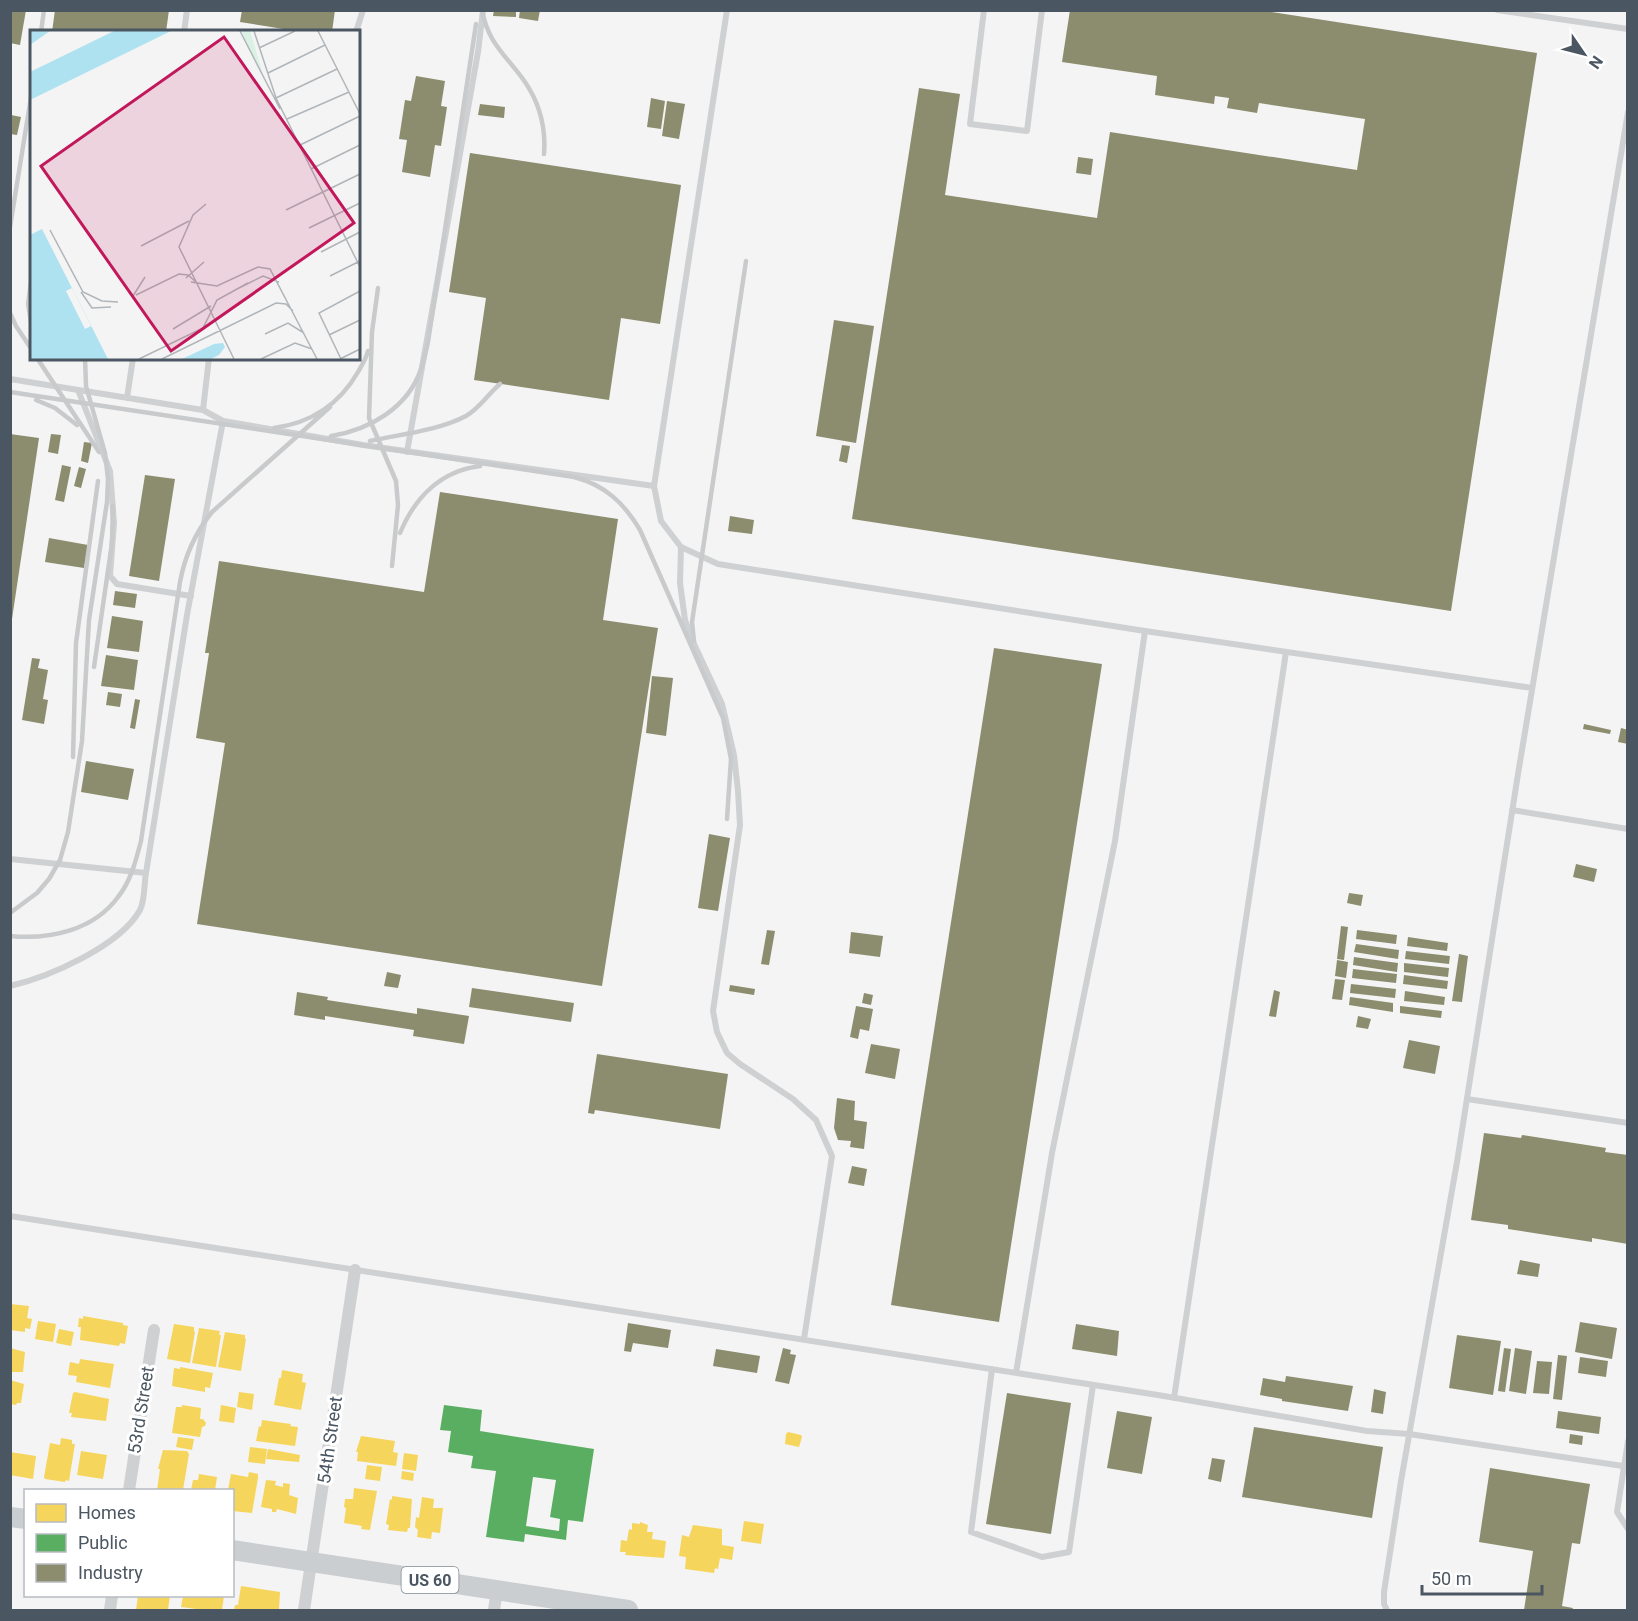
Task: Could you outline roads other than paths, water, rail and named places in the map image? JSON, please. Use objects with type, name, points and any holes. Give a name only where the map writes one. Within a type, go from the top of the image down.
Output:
[{"type":"main road","name":"US 60","points":[[234,1550],[628,1611]]},
{"type":"street","name":"54th Street","points":[[304,1611],[355,1270]]},
{"type":"street","name":"53rd Street","points":[[129,1489],[154,1330]]},
{"type":"street","points":[[494,1611],[497,1590]]},
{"type":"lane","points":[[184,30],[187,10]]},
{"type":"lane","points":[[357,30],[363,10]]},
{"type":"lane","points":[[406,452],[478,52],[483,10]]},
{"type":"lane","points":[[727,10],[654,486],[661,521],[681,547],[718,564],[1145,631],[1532,688]]},
{"type":"lane","points":[[984,10],[970,124],[1027,131],[1042,10]]},
{"type":"lane","points":[[1497,10],[1628,29]]},
{"type":"lane","points":[[1387,1611],[1384,1604],[1384,1592],[1409,1434],[1467,1099],[1512,810],[1628,112]]},
{"type":"lane","points":[[127,398],[133,360]]},
{"type":"lane","points":[[203,410],[209,360]]},
{"type":"lane","points":[[10,379],[203,410],[223,421],[406,452],[654,486]]},
{"type":"lane","points":[[78,390],[110,471],[114,524],[110,576],[117,584],[190,596]]},
{"type":"lane","points":[[10,986],[28,982],[96,951],[126,928],[141,908],[190,596],[223,421]]},
{"type":"lane","points":[[681,547],[680,583],[685,620],[693,644],[722,704],[734,754],[738,791],[740,825],[712,1011],[717,1032],[727,1053],[793,1099],[816,1120],[832,1156],[804,1339]]},
{"type":"lane","points":[[1016,1373],[1052,1153],[1115,841],[1145,631]]},
{"type":"lane","points":[[1174,1398],[1286,652]]},
{"type":"lane","points":[[1512,810],[1628,829]]},
{"type":"lane","points":[[10,859],[146,873]]},
{"type":"lane","points":[[1467,1099],[1628,1123]]},
{"type":"lane","points":[[10,1216],[804,1339],[1367,1431],[1409,1434],[1623,1466]]},
{"type":"lane","points":[[992,1369],[971,1532],[1042,1557],[1069,1552],[1094,1385]]},
{"type":"lane","points":[[1628,1441],[1617,1512],[1628,1529]]},
{"type":"railway","points":[[41,30],[44,10]]},
{"type":"railway","points":[[482,10],[493,41],[525,82],[535,99],[543,126],[544,154]]},
{"type":"railway","points":[[331,436],[359,428],[385,415],[407,395],[421,369],[428,342],[476,24]]},
{"type":"railway","points":[[10,227],[30,103]]},
{"type":"railway","points":[[694,641],[692,622],[746,261]]},
{"type":"railway","points":[[378,288],[372,332],[369,418],[396,481],[398,505],[392,566]]},
{"type":"railway","points":[[30,290],[28,304],[30,316]]},
{"type":"railway","points":[[10,313],[30,347]]},
{"type":"railway","points":[[274,428],[300,422],[333,403],[350,384],[368,351]]},
{"type":"railway","points":[[38,360],[99,452]]},
{"type":"railway","points":[[10,913],[37,893],[49,879],[60,860],[68,832],[82,741],[89,620],[107,502],[108,479],[105,453],[86,386],[85,360]]},
{"type":"railway","points":[[370,441],[431,429],[455,421],[476,409],[500,384]]},
{"type":"railway","points":[[10,392],[574,477],[604,490],[620,503],[640,530],[723,718],[731,759],[727,819]]},
{"type":"railway","points":[[36,400],[55,408],[77,425]]},
{"type":"railway","points":[[10,936],[55,934],[84,925],[97,918],[123,891],[141,841],[180,582],[192,545],[212,512],[330,407]]},
{"type":"railway","points":[[400,533],[413,508],[431,488],[453,474],[480,466]]},
{"type":"railway","points":[[73,757],[76,643],[98,481]]},
{"type":"railway","points":[[94,667],[112,543],[113,506]]}]
